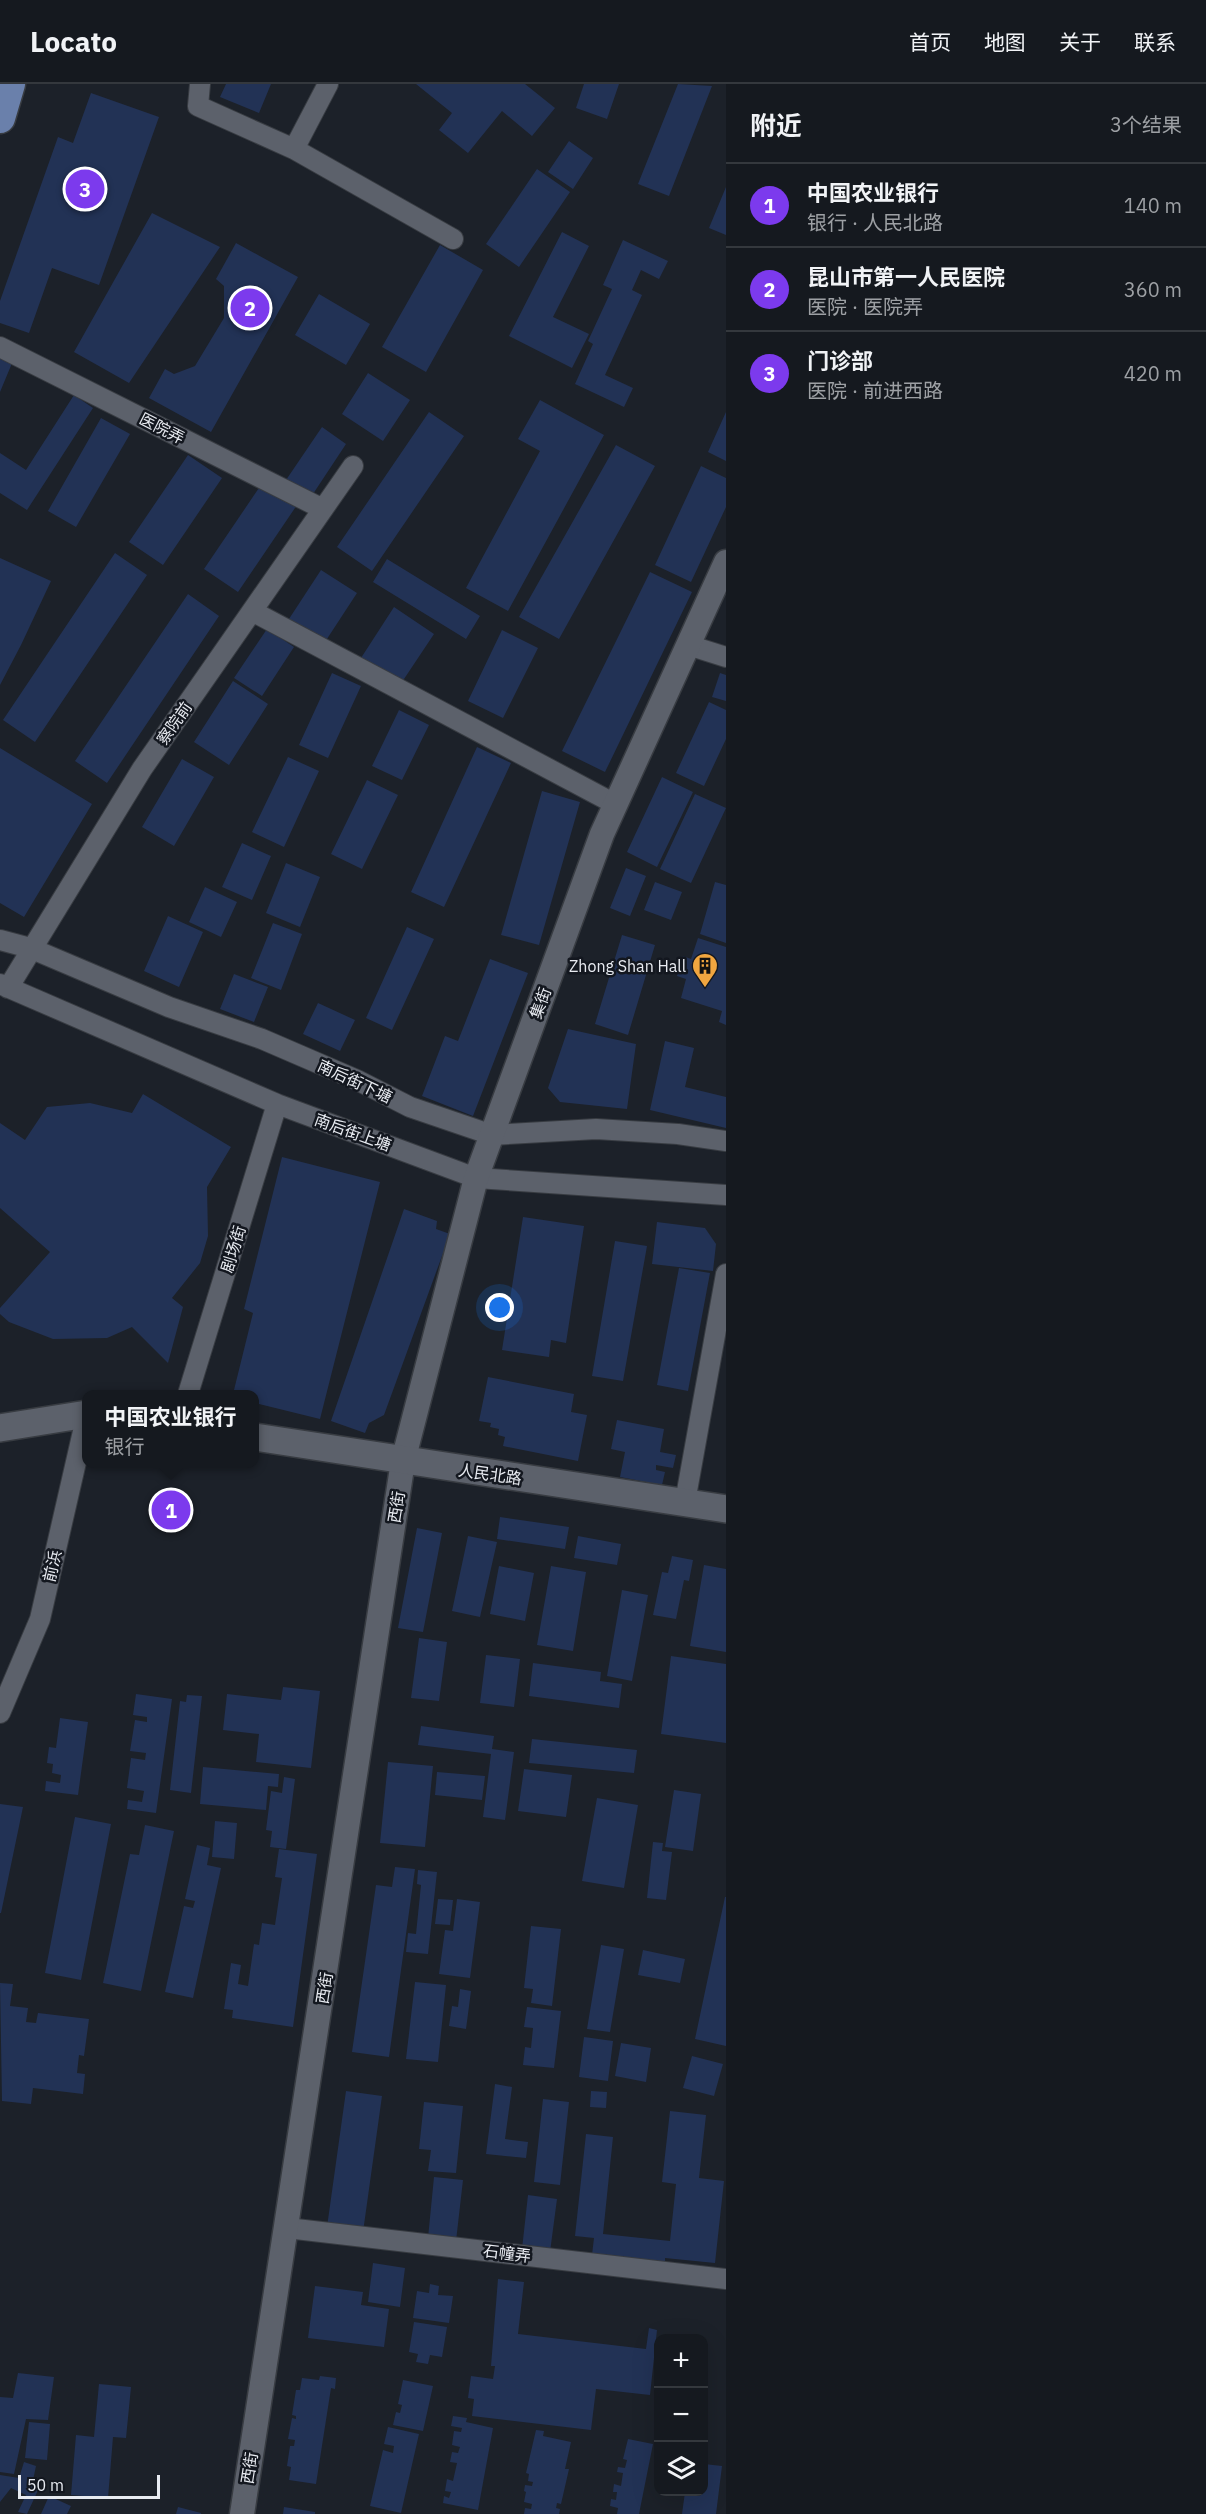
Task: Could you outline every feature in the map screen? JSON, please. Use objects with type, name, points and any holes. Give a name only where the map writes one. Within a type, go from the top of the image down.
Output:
[{"type":"main road","points":[[0,117],[10,84]]},
{"type":"main road","points":[[0,1428],[82,1415]]},
{"type":"main road","name":"人民北路","points":[[259,1438],[726,1509]]},
{"type":"street","points":[[200,84],[198,106],[294,149],[453,239]]},
{"type":"street","points":[[294,149],[328,84]]},
{"type":"street","name":"医院弄","points":[[0,347],[323,509]]},
{"type":"street","name":"察院前","points":[[4,986],[142,769],[353,466]]},
{"type":"street","name":"集街","points":[[403,1461],[476,1178],[602,834],[726,562]]},
{"type":"street","points":[[252,611],[615,804]]},
{"type":"street","points":[[688,645],[726,657]]},
{"type":"street","name":"南后街下塘","points":[[0,940],[30,948],[169,1007],[262,1039],[357,1080],[410,1107],[492,1135],[597,1129],[678,1134],[726,1141]]},
{"type":"street","name":"南后街上塘","points":[[4,986],[278,1104],[476,1178],[726,1195]]},
{"type":"street","name":"剧场街","points":[[190,1390],[278,1104]]},
{"type":"street","points":[[685,1502],[726,1274]]},
{"type":"street","name":"前浜","points":[[0,1713],[40,1619],[82,1436]]},
{"type":"street","name":"西街","points":[[242,2514],[403,1461]]},
{"type":"street","name":"石幢弄","points":[[287,2228],[726,2279]]},
{"type":"building","points":[[226,84],[271,84],[259,113],[220,97]]},
{"type":"building","points":[[416,84],[525,84],[555,108],[532,136],[502,111],[468,153],[439,130],[452,113]]},
{"type":"building","points":[[584,84],[619,84],[607,119],[576,108]]},
{"type":"building","points":[[678,84],[712,86],[669,196],[638,184]]},
{"type":"building","points":[[91,93],[159,117],[99,285],[52,268],[29,333],[0,323],[0,301],[58,137],[73,143]]},
{"type":"building","points":[[569,141],[593,158],[573,189],[548,172]]},
{"type":"building","points":[[537,169],[570,192],[519,267],[486,244]]},
{"type":"building","points":[[726,187],[726,235],[709,228]]},
{"type":"building","points":[[152,213],[220,247],[129,383],[74,352]]},
{"type":"building","points":[[562,232],[589,246],[553,317],[589,334],[572,368],[509,336]]},
{"type":"building","points":[[623,240],[668,261],[659,279],[641,270],[632,290],[642,295],[605,375],[633,388],[624,407],[575,384],[593,344],[588,341],[612,289],[603,285]]},
{"type":"building","points":[[236,243],[298,277],[211,432],[149,398],[165,369],[174,374],[195,366],[224,318],[224,286],[216,279]]},
{"type":"building","points":[[440,245],[483,270],[426,372],[382,347]]},
{"type":"building","points":[[319,294],[370,324],[346,365],[295,335]]},
{"type":"building","points":[[0,350],[15,356],[0,392]]},
{"type":"building","points":[[368,373],[410,400],[383,441],[342,414]]},
{"type":"building","points":[[74,395],[93,408],[27,510],[0,493],[0,453],[26,470]]},
{"type":"building","points":[[540,400],[604,435],[508,611],[466,588],[540,451],[518,439]]},
{"type":"building","points":[[429,412],[464,436],[372,571],[337,547]]},
{"type":"building","points":[[726,412],[726,461],[708,452]]},
{"type":"building","points":[[101,418],[130,434],[76,527],[48,511]]},
{"type":"building","points":[[322,427],[346,444],[311,497],[286,480]]},
{"type":"building","points":[[616,445],[655,466],[559,639],[519,617]]},
{"type":"building","points":[[188,455],[222,478],[163,565],[129,542]]},
{"type":"building","points":[[701,466],[726,478],[726,507],[691,582],[655,565]]},
{"type":"building","points":[[263,482],[297,505],[238,592],[204,569]]},
{"type":"building","points":[[115,553],[147,575],[35,742],[3,720]]},
{"type":"building","points":[[0,558],[51,581],[0,685]]},
{"type":"building","points":[[387,559],[480,616],[466,639],[373,582]]},
{"type":"building","points":[[321,570],[357,593],[323,645],[287,622]]},
{"type":"building","points":[[650,572],[692,592],[605,772],[562,751]]},
{"type":"building","points":[[188,594],[219,616],[107,783],[75,761]]},
{"type":"building","points":[[394,607],[434,634],[400,685],[361,658]]},
{"type":"building","points":[[267,629],[294,647],[262,696],[234,678]]},
{"type":"building","points":[[502,630],[538,648],[503,718],[468,701]]},
{"type":"building","points":[[332,673],[361,686],[328,758],[299,745]]},
{"type":"building","points":[[720,673],[726,675],[726,701],[712,697]]},
{"type":"building","points":[[233,681],[268,704],[229,765],[194,742]]},
{"type":"building","points":[[709,702],[726,710],[726,739],[704,786],[676,773]]},
{"type":"building","points":[[399,710],[429,725],[402,780],[372,766]]},
{"type":"building","points":[[477,747],[511,763],[444,907],[411,892]]},
{"type":"building","points":[[0,748],[92,804],[24,917],[0,903]]},
{"type":"building","points":[[288,757],[319,771],[284,847],[252,832]]},
{"type":"building","points":[[182,759],[214,777],[174,846],[142,827]]},
{"type":"building","points":[[662,777],[693,792],[657,867],[627,852]]},
{"type":"building","points":[[367,780],[398,795],[362,869],[331,854]]},
{"type":"building","points":[[542,791],[580,802],[539,945],[501,935]]},
{"type":"building","points":[[695,794],[726,808],[691,883],[660,869]]},
{"type":"building","points":[[242,843],[271,856],[252,900],[222,887]]},
{"type":"building","points":[[286,863],[320,877],[300,927],[266,913]]},
{"type":"building","points":[[626,868],[646,876],[630,916],[610,908]]},
{"type":"building","points":[[655,882],[682,892],[671,920],[644,910]]},
{"type":"building","points":[[715,882],[726,885],[726,943],[700,934]]},
{"type":"building","points":[[205,887],[237,902],[221,937],[189,922]]},
{"type":"building","points":[[168,916],[203,932],[179,987],[144,971]]},
{"type":"building","points":[[273,923],[302,934],[281,990],[251,978]]},
{"type":"building","points":[[407,927],[434,939],[392,1030],[366,1018]]},
{"type":"building","points":[[622,935],[655,945],[628,1035],[595,1024]]},
{"type":"building","name":"Zhong Shan Hall","points":[[698,938],[726,947],[726,1025],[719,1022],[722,1011],[681,998],[686,979],[677,976],[683,956],[691,959]]},
{"type":"building","points":[[490,959],[528,973],[473,1116],[422,1096],[445,1036],[458,1041]]},
{"type":"building","points":[[234,974],[268,987],[254,1022],[220,1009]]},
{"type":"building","points":[[318,1003],[355,1020],[340,1051],[303,1034]]},
{"type":"building","points":[[568,1029],[636,1044],[627,1109],[560,1102],[548,1088]]},
{"type":"building","points":[[665,1041],[694,1048],[685,1087],[726,1097],[726,1128],[650,1110]]},
{"type":"building","points":[[143,1094],[231,1147],[207,1187],[208,1236],[200,1263],[172,1298],[183,1307],[168,1363],[132,1327],[107,1338],[53,1339],[9,1322],[0,1314],[0,1308],[50,1252],[0,1208],[0,1123],[25,1140],[47,1107],[90,1103],[132,1113]]},
{"type":"building","points":[[282,1157],[380,1182],[320,1419],[259,1404],[259,1390],[234,1390],[253,1313],[244,1309]]},
{"type":"building","points":[[404,1209],[437,1221],[436,1229],[450,1234],[384,1415],[369,1423],[365,1433],[331,1421]]},
{"type":"building","points":[[523,1217],[584,1226],[566,1343],[551,1340],[549,1357],[502,1350]]},
{"type":"building","points":[[657,1222],[705,1228],[716,1244],[713,1271],[652,1264]]},
{"type":"building","points":[[615,1241],[647,1246],[623,1381],[592,1376]]},
{"type":"building","points":[[679,1268],[710,1273],[688,1391],[657,1385]]},
{"type":"building","points":[[488,1377],[574,1394],[571,1412],[587,1415],[578,1461],[503,1446],[505,1437],[498,1435],[499,1429],[490,1427],[491,1423],[479,1421]]},
{"type":"building","points":[[617,1420],[664,1429],[660,1452],[676,1455],[673,1468],[656,1465],[656,1470],[665,1472],[662,1485],[620,1477],[625,1452],[611,1449]]},
{"type":"building","points":[[500,1517],[569,1527],[565,1549],[497,1539]]},
{"type":"building","points":[[417,1528],[442,1533],[423,1632],[398,1628]]},
{"type":"building","points":[[468,1536],[497,1542],[480,1617],[452,1611]]},
{"type":"building","points":[[578,1536],[621,1544],[617,1565],[574,1558]]},
{"type":"building","points":[[672,1556],[693,1560],[689,1581],[684,1580],[676,1619],[653,1615],[662,1572],[668,1573]]},
{"type":"building","points":[[704,1565],[726,1569],[726,1652],[690,1646]]},
{"type":"building","points":[[499,1566],[534,1573],[525,1621],[490,1614]]},
{"type":"building","points":[[551,1566],[586,1572],[573,1651],[537,1645]]},
{"type":"building","points":[[622,1590],[648,1595],[632,1681],[607,1676]]},
{"type":"building","points":[[419,1638],[447,1642],[439,1701],[411,1698]]},
{"type":"building","points":[[486,1655],[520,1659],[514,1707],[480,1703]]},
{"type":"building","points":[[671,1656],[726,1664],[726,1743],[661,1734]]},
{"type":"building","points":[[533,1663],[601,1672],[600,1681],[622,1684],[619,1708],[529,1696]]},
{"type":"building","points":[[283,1687],[320,1691],[311,1768],[256,1762],[259,1734],[223,1730],[227,1694],[281,1700]]},
{"type":"building","points":[[136,1694],[172,1699],[156,1813],[127,1809],[128,1800],[142,1802],[144,1791],[127,1788],[131,1758],[145,1760],[146,1753],[130,1751],[135,1720],[147,1722],[147,1717],[133,1715]]},
{"type":"building","points":[[187,1695],[202,1696],[191,1793],[170,1790],[180,1701],[186,1702]]},
{"type":"building","points":[[60,1718],[88,1722],[78,1795],[45,1791],[46,1781],[60,1783],[61,1775],[52,1773],[53,1764],[47,1763],[49,1747],[56,1748]]},
{"type":"building","points":[[421,1726],[494,1736],[492,1749],[514,1752],[505,1820],[483,1817],[491,1754],[418,1745]]},
{"type":"building","points":[[532,1739],[637,1750],[634,1773],[529,1763]]},
{"type":"building","points":[[388,1762],[433,1766],[425,1847],[380,1843]]},
{"type":"building","points":[[203,1767],[279,1774],[278,1787],[268,1786],[266,1810],[200,1804]]},
{"type":"building","points":[[524,1769],[572,1775],[566,1817],[518,1811]]},
{"type":"building","points":[[437,1772],[485,1776],[482,1800],[435,1795]]},
{"type":"building","points":[[284,1777],[295,1779],[286,1849],[270,1847],[272,1831],[266,1830],[271,1791],[282,1793]]},
{"type":"building","points":[[674,1790],[701,1794],[693,1851],[665,1847]]},
{"type":"building","points":[[597,1798],[638,1805],[624,1888],[582,1881]]},
{"type":"building","points":[[0,1804],[23,1807],[1,1913],[0,1913]]},
{"type":"building","points":[[75,1817],[111,1824],[81,1980],[45,1973]]},
{"type":"building","points":[[215,1821],[237,1823],[234,1859],[212,1857]]},
{"type":"building","points":[[145,1825],[174,1831],[141,1991],[103,1983],[130,1854],[139,1855]]},
{"type":"building","points":[[653,1842],[663,1843],[662,1851],[672,1852],[666,1900],[647,1898]]},
{"type":"building","points":[[197,1845],[210,1848],[207,1865],[221,1868],[193,1998],[165,1992],[184,1906],[193,1908],[195,1901],[185,1899]]},
{"type":"building","points":[[279,1849],[317,1854],[293,2027],[232,2018],[233,2010],[224,2009],[231,1963],[241,1965],[238,1984],[248,1986],[254,1944],[259,1945],[262,1923],[275,1925],[282,1878],[275,1877]]},
{"type":"building","points":[[395,1867],[415,1869],[389,2057],[352,2052],[376,1885],[392,1887]]},
{"type":"building","points":[[418,1870],[437,1872],[428,1954],[406,1952],[408,1933],[416,1934],[421,1885],[417,1884]]},
{"type":"building","points":[[726,1897],[726,2046],[695,2039]]},
{"type":"building","points":[[438,1899],[453,1900],[450,1925],[435,1924]]},
{"type":"building","points":[[457,1899],[480,1902],[470,1978],[439,1974],[445,1930],[453,1931]]},
{"type":"building","points":[[531,1926],[561,1929],[552,2006],[531,2003],[533,1989],[524,1988]]},
{"type":"building","points":[[601,1945],[624,1949],[610,2032],[587,2029]]},
{"type":"building","points":[[643,1950],[685,1959],[680,1983],[638,1975]]},
{"type":"building","points":[[415,1982],[446,1985],[438,2062],[406,2059]]},
{"type":"building","points":[[0,1983],[13,1984],[10,2006],[28,2008],[26,2022],[36,2023],[38,2013],[89,2019],[84,2056],[79,2055],[77,2073],[85,2074],[83,2094],[33,2088],[31,2104],[2,2101]]},
{"type":"building","points":[[460,1989],[471,1991],[466,2029],[449,2026],[452,2006],[458,2007]]},
{"type":"building","points":[[527,2007],[561,2011],[554,2068],[523,2065],[525,2047],[531,2048],[533,2028],[524,2027]]},
{"type":"building","points":[[584,2037],[613,2041],[608,2081],[579,2077]]},
{"type":"building","points":[[621,2043],[651,2048],[646,2082],[615,2076]]},
{"type":"building","points":[[692,2056],[723,2064],[714,2096],[683,2088]]},
{"type":"building","points":[[495,2084],[512,2087],[505,2139],[528,2142],[526,2158],[486,2154]]},
{"type":"building","points":[[346,2091],[382,2096],[363,2232],[327,2227]]},
{"type":"building","points":[[591,2091],[607,2092],[606,2108],[590,2107]]},
{"type":"building","points":[[543,2099],[569,2102],[560,2185],[534,2182]]},
{"type":"building","points":[[424,2102],[463,2106],[456,2173],[428,2171],[431,2150],[419,2149]]},
{"type":"building","points":[[670,2111],[706,2115],[699,2178],[724,2181],[715,2263],[665,2258],[665,2262],[592,2255],[594,2238],[575,2236],[586,2134],[613,2137],[603,2234],[670,2241],[676,2184],[662,2182]]},
{"type":"building","points":[[434,2177],[463,2180],[456,2241],[428,2238]]},
{"type":"building","points":[[528,2195],[557,2199],[550,2252],[522,2249]]},
{"type":"building","points":[[373,2263],[405,2268],[400,2307],[368,2302]]},
{"type":"building","points":[[498,2279],[524,2282],[518,2334],[646,2349],[649,2328],[657,2330],[657,2334],[654,2334],[650,2395],[596,2389],[591,2430],[472,2416],[474,2399],[468,2398],[471,2376],[493,2379],[495,2366],[491,2366]]},
{"type":"building","points":[[430,2284],[439,2286],[438,2295],[453,2296],[449,2323],[413,2318],[417,2291],[429,2293]]},
{"type":"building","points":[[315,2286],[363,2292],[361,2305],[389,2309],[384,2347],[308,2338]]},
{"type":"building","points":[[414,2322],[447,2327],[442,2357],[430,2355],[428,2364],[416,2362],[418,2354],[409,2352]]},
{"type":"building","points":[[18,2373],[54,2377],[48,2420],[26,2419],[14,2474],[0,2472],[0,2397],[13,2398]]},
{"type":"building","points":[[320,2376],[336,2378],[335,2389],[331,2388],[316,2484],[289,2480],[291,2467],[287,2466],[290,2446],[294,2446],[295,2440],[288,2439],[292,2418],[296,2419],[296,2416],[292,2415],[296,2390],[300,2390],[302,2378],[319,2380]]},
{"type":"building","points":[[403,2380],[433,2386],[423,2431],[393,2425],[396,2412],[400,2413],[402,2405],[398,2404]]},
{"type":"building","points":[[99,2384],[131,2387],[126,2438],[113,2437],[108,2498],[71,2495],[76,2435],[94,2437]]},
{"type":"building","points":[[453,2416],[467,2418],[466,2422],[493,2428],[478,2510],[443,2503],[444,2496],[449,2498],[451,2492],[445,2491],[447,2479],[453,2481],[457,2463],[450,2462],[452,2452],[458,2453],[460,2447],[452,2445],[454,2431],[461,2432],[462,2428],[451,2426]]},
{"type":"building","points":[[29,2422],[50,2424],[47,2460],[25,2458]]},
{"type":"building","points":[[388,2427],[419,2434],[401,2513],[370,2506],[383,2450],[393,2453],[394,2446],[384,2444]]},
{"type":"building","points":[[536,2430],[544,2431],[543,2436],[571,2442],[565,2469],[569,2469],[561,2504],[557,2503],[556,2508],[560,2509],[559,2514],[524,2514],[525,2508],[531,2509],[532,2504],[524,2502],[526,2492],[524,2491],[525,2485],[532,2486],[533,2482],[528,2481],[529,2474],[526,2473]]},
{"type":"building","points":[[628,2439],[653,2444],[639,2514],[617,2514],[618,2508],[610,2506],[611,2499],[616,2500],[617,2492],[613,2492],[614,2484],[621,2486],[623,2473],[617,2472],[618,2467],[625,2468],[627,2460],[623,2459]]},
{"type":"building","points":[[24,2462],[36,2466],[32,2485],[39,2488],[27,2514],[18,2512],[26,2495],[11,2488],[0,2502],[0,2475],[19,2478]]},
{"type":"building","points":[[708,2464],[722,2466],[716,2514],[682,2514],[684,2496],[708,2496]]},
{"type":"building","points":[[49,2496],[71,2506],[67,2514],[41,2514]]},
{"type":"building","points":[[178,2507],[201,2513],[201,2514],[176,2514]]},
{"type":"building","points":[[284,2507],[315,2512],[315,2514],[283,2514]]},
{"type":"place","name":"门诊部","points":[[85,189]]},
{"type":"place","name":"昆山市第一人民医院","points":[[250,308]]},
{"type":"place","name":"Zhong Shan Hall","points":[[705,989]]},
{"type":"place","name":"中国农业银行","points":[[171,1510]]}]
